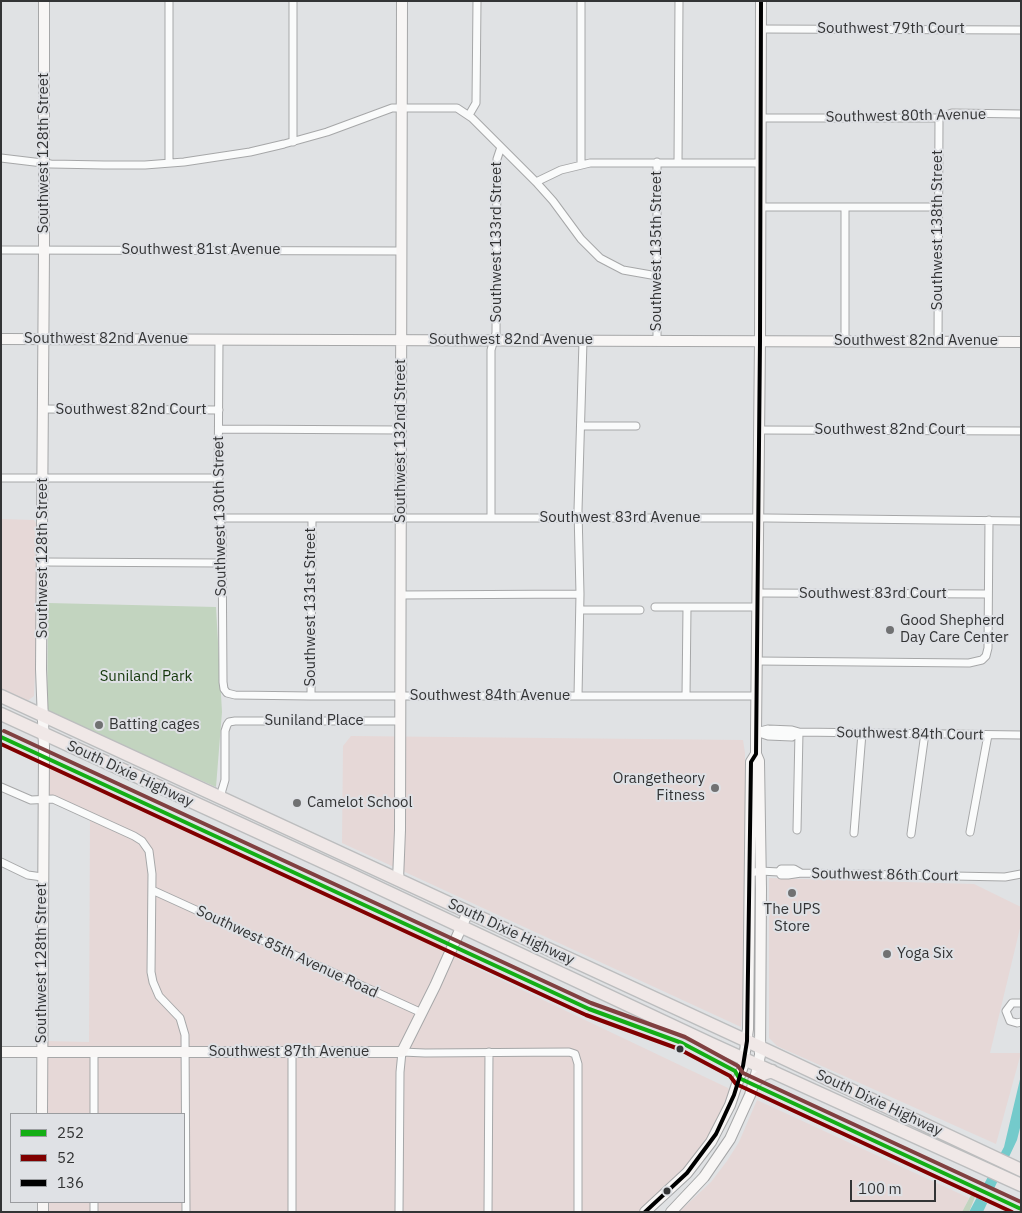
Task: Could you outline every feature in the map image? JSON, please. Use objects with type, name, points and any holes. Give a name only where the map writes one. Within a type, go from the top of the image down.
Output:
[{"type":"highway","name":"South Dixie Highway","points":[[1,696],[904,1114],[1015,1168]]},
{"type":"highway","name":"South Dixie Highway","points":[[1,714],[1021,1185]]},
{"type":"highway","points":[[213,812],[220,797]]},
{"type":"highway","points":[[391,894],[398,880]]},
{"type":"highway","points":[[754,1082],[763,1074],[772,1070]]},
{"type":"street","name":"Southwest 128th Street","points":[[42,1113],[44,733],[41,669],[43,562],[44,1]]},
{"type":"street","points":[[169,1],[169,163]]},
{"type":"street","points":[[293,1],[293,142]]},
{"type":"street","name":"Southwest 132nd Street","points":[[398,880],[400,860],[402,1]]},
{"type":"street","points":[[469,115],[476,103],[477,1]]},
{"type":"street","points":[[581,1],[581,164]]},
{"type":"street","name":"Southwest 135th Street","points":[[678,162],[679,1]]},
{"type":"street","points":[[671,1212],[704,1177],[724,1150],[739,1123],[759,1064],[751,762],[756,754],[758,607],[761,1]]},
{"type":"street","name":"Southwest 79th Court","points":[[761,29],[1021,30]]},
{"type":"street","points":[[1,158],[43,163],[122,166],[169,163],[243,153],[293,142],[342,127],[392,108],[460,109],[469,115],[536,182],[553,201],[581,239],[600,258],[623,270],[657,276]]},
{"type":"street","name":"Southwest 80th Avenue","points":[[760,118],[939,118],[952,113],[1021,114]]},
{"type":"street","name":"Southwest 138th Street","points":[[938,342],[939,118]]},
{"type":"street","name":"Southwest 133rd Street","points":[[491,518],[491,350],[496,333],[497,159],[501,147]]},
{"type":"street","points":[[536,182],[553,173],[581,164],[657,162],[760,163]]},
{"type":"street","name":"Southwest 135th Street","points":[[657,162],[657,340]]},
{"type":"street","points":[[760,207],[938,207]]},
{"type":"street","points":[[845,207],[845,341]]},
{"type":"street","name":"Southwest 81st Avenue","points":[[1,250],[402,251]]},
{"type":"street","name":"Southwest 82nd Avenue","points":[[1,339],[1021,342]]},
{"type":"street","name":"Southwest 130th Street","points":[[219,340],[218,503],[222,562],[223,684],[225,691]]},
{"type":"street","points":[[578,696],[580,594],[578,518],[583,340]]},
{"type":"street","name":"Southwest 82nd Court","points":[[43,410],[218,410]]},
{"type":"street","points":[[581,426],[636,426]]},
{"type":"street","name":"Southwest 82nd Court","points":[[218,429],[401,430]]},
{"type":"street","name":"Southwest 82nd Court","points":[[759,430],[1021,431]]},
{"type":"street","points":[[1,478],[219,478]]},
{"type":"street","name":"Southwest 83rd Avenue","points":[[220,518],[759,518],[1021,521]]},
{"type":"street","name":"Southwest 131st Street","points":[[311,696],[312,518]]},
{"type":"street","points":[[757,661],[969,663],[982,660],[986,656],[988,648],[989,520]]},
{"type":"street","points":[[43,562],[222,562]]},
{"type":"street","name":"Southwest 83rd Court","points":[[758,593],[988,594]]},
{"type":"street","points":[[400,595],[580,594]]},
{"type":"street","points":[[655,607],[758,607]]},
{"type":"street","points":[[686,696],[687,608]]},
{"type":"street","points":[[580,610],[640,610]]},
{"type":"street","name":"Southwest 84th Avenue","points":[[225,691],[232,695],[311,696],[756,696]]},
{"type":"street","name":"Suniland Place","points":[[220,797],[225,780],[225,731],[228,723],[235,721],[400,721]]},
{"type":"street","name":"Southwest 84th Court","points":[[756,732],[768,736],[792,737],[800,732],[1021,735]]},
{"type":"street","points":[[797,830],[800,732]]},
{"type":"street","points":[[854,833],[862,733]]},
{"type":"street","points":[[911,834],[925,734]]},
{"type":"street","points":[[970,832],[988,734]]},
{"type":"street","points":[[1,787],[31,800],[54,799],[129,833],[142,841],[149,851],[152,866],[153,982],[159,996],[176,1013],[185,1035],[186,1212]]},
{"type":"street","points":[[1,862],[28,875],[42,877]]},
{"type":"street","name":"Southwest 86th Court","points":[[755,872],[779,872],[781,869],[794,869],[801,873],[1005,877],[1021,874]]},
{"type":"street","points":[[645,1212],[687,1173],[711,1142],[730,1105],[747,1041],[755,872]]},
{"type":"street","name":"Southwest 85th Avenue Road","points":[[152,890],[422,1013]]},
{"type":"street","points":[[399,1212],[400,1072],[402,1052],[468,912]]},
{"type":"street","points":[[603,993],[610,978]]},
{"type":"street","points":[[1021,1003],[1012,1003],[1006,1011],[1010,1021],[1021,1022]]},
{"type":"street","name":"Southwest 87th Avenue","points":[[1,1052],[569,1052],[576,1056],[578,1064],[578,1212]]},
{"type":"street","points":[[292,1052],[292,1212]]},
{"type":"street","points":[[488,1212],[489,1052]]},
{"type":"street","points":[[94,1053],[94,1113]]},
{"type":"street","points":[[897,1128],[904,1114]]},
{"type":"shaded area","points":[[1,519],[34,520],[39,528],[39,581],[34,696],[26,702],[1,691]]},
{"type":"shaded area","points":[[351,736],[743,740],[745,753],[745,884],[744,986],[741,1027],[342,843],[343,746]]},
{"type":"shaded area","points":[[49,764],[277,872],[448,947],[459,960],[728,1088],[731,1094],[695,1161],[642,1212],[46,1212],[46,1203],[185,1203],[185,1113],[46,1113],[45,1041],[89,1042],[90,814],[48,794]]},
{"type":"shaded area","points":[[769,878],[974,884],[1021,907],[1021,924],[990,1053],[1021,1053],[996,1144],[777,1046],[769,1038]]},
{"type":"shaded area","points":[[757,1100],[969,1198],[962,1212],[679,1212],[711,1182],[727,1161],[739,1142]]},
{"type":"green space","name":"Suniland Park","points":[[48,603],[216,607],[222,712],[216,787],[47,712]]},
{"type":"green space","points":[[971,1195],[975,1197],[969,1212],[962,1212]]},
{"type":"water","points":[[1021,1075],[1021,1124],[1017,1140],[983,1212],[969,1212],[1004,1147]]},
{"type":"pier","points":[[982,1184],[996,1190],[989,1204],[975,1197]]},
{"type":"transit line","name":"136","points":[[645,1212],[687,1173],[716,1134],[734,1095],[743,1066],[747,1041],[751,762],[756,754],[761,1]]},
{"type":"transit line","points":[[4,731],[591,1003],[685,1037],[738,1066],[743,1073],[1021,1202]]},
{"type":"transit line","name":"252","points":[[1,737],[589,1009],[682,1043],[735,1071],[739,1078],[1021,1209]]},
{"type":"transit line","name":"52","points":[[1,744],[586,1015],[679,1049],[730,1076],[736,1084],[1012,1212]]},
{"type":"place","name":"Good Shepherd Day Care Center","points":[[890,630]]},
{"type":"place","name":"Batting cages","points":[[99,725]]},
{"type":"place","name":"Orangetheory Fitness","points":[[715,788]]},
{"type":"place","name":"Camelot School","points":[[297,803]]},
{"type":"place","name":"The UPS Store","points":[[792,893]]},
{"type":"place","name":"Yoga Six","points":[[887,954]]}]
